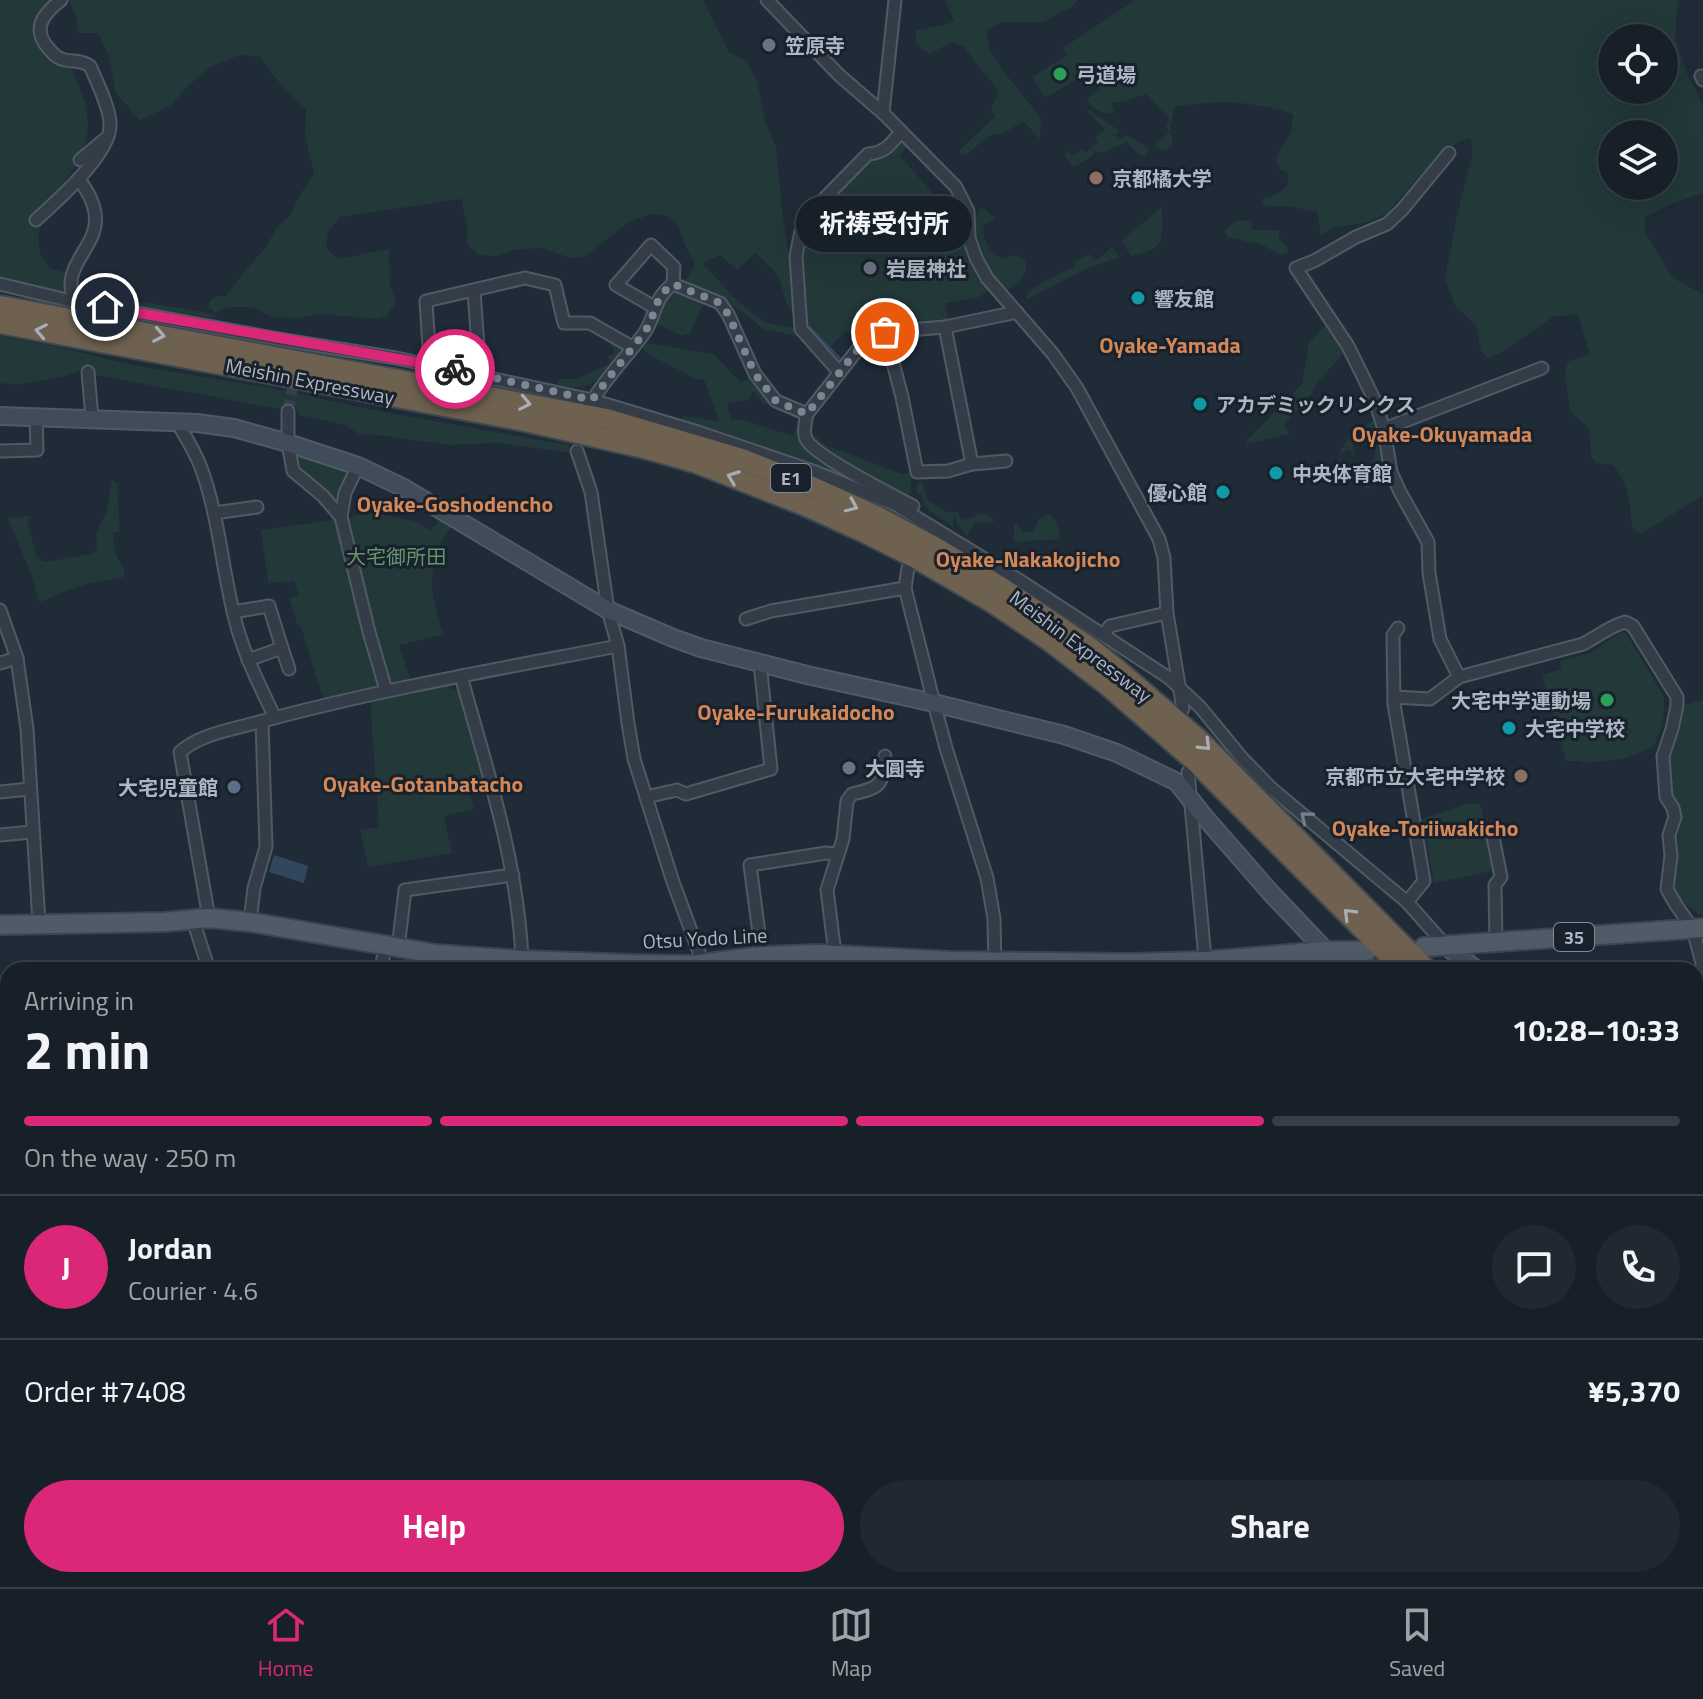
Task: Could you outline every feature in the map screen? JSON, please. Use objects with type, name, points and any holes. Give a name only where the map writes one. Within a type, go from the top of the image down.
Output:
[{"type":"highway","name":"Meishin Expressway","points":[[0,306],[607,419],[742,459],[874,515],[999,586],[1089,647],[1127,678],[1198,739],[1419,962]]},
{"type":"highway","name":"Meishin Expressway","points":[[0,323],[525,421],[644,448],[697,463],[866,533],[992,602],[1106,684],[1195,761],[1396,962]]},
{"type":"main road","name":"Otsu Yodo Line","points":[[0,925],[201,919],[250,922],[486,962]]},
{"type":"main road","name":"35","points":[[1424,947],[1698,929]]},
{"type":"main road","name":"Otsu Yodo Line","points":[[1237,962],[1326,951],[1362,951]]},
{"type":"main road","name":"Otsu Yodo Line","points":[[722,962],[762,956],[835,954],[895,962]]},
{"type":"main road","name":"Otsu Yodo Line","points":[[510,962],[580,962]]},
{"type":"main road","name":"Otsu Yodo Line","points":[[937,962],[961,962]]},
{"type":"street","points":[[36,220],[79,179],[101,152],[111,124],[90,66],[79,61],[62,60],[41,40],[39,28],[43,17],[61,0]]},
{"type":"street","points":[[767,0],[839,75],[883,113],[956,187],[968,211],[969,238],[987,278],[1053,354],[1077,388],[1159,539],[1164,558],[1167,613],[1183,709]]},
{"type":"street","points":[[883,113],[895,0]]},
{"type":"street","points":[[839,372],[801,329],[796,256],[801,231],[815,208],[868,154],[886,149],[901,132]]},
{"type":"street","points":[[80,160],[107,138]]},
{"type":"street","points":[[1449,153],[1387,224],[1296,268],[1348,346],[1375,401],[1384,429],[1391,472],[1428,542],[1429,573],[1440,639],[1459,677]]},
{"type":"street","points":[[75,301],[70,283],[77,263],[89,244],[96,221],[92,198],[79,179]]},
{"type":"street","points":[[592,401],[647,329],[654,307],[673,284],[674,267],[651,245],[616,285],[654,307]]},
{"type":"street","points":[[430,364],[426,301],[525,278],[555,285],[564,323],[590,323],[632,347]]},
{"type":"street","points":[[0,284],[302,345],[430,364],[592,401],[701,433],[813,471],[913,510]]},
{"type":"street","points":[[673,284],[720,303],[755,374],[776,401],[807,414]]},
{"type":"street","points":[[474,291],[480,374]]},
{"type":"street","points":[[1017,312],[945,327],[885,332],[866,339],[807,414],[804,425],[806,439],[813,448],[1169,678],[1200,707],[1271,788],[1407,902],[1446,946],[1467,962]]},
{"type":"street","points":[[945,327],[972,464]]},
{"type":"street","points":[[885,332],[917,472],[948,471],[972,464],[1006,461]]},
{"type":"street","points":[[1384,429],[1542,368]]},
{"type":"street","points":[[88,372],[92,418]]},
{"type":"street","points":[[288,411],[288,443],[293,471],[323,496],[341,517]]},
{"type":"street","points":[[0,416],[177,422],[234,428],[288,443],[358,466],[404,488],[608,610],[701,648],[1064,735],[1117,753],[1177,782],[1270,892],[1326,951]]},
{"type":"street","points":[[0,451],[37,450],[36,416]]},
{"type":"street","points":[[177,422],[199,464],[214,513],[233,612],[248,660],[275,718]]},
{"type":"street","points":[[577,451],[591,492],[634,759],[673,882],[694,962]]},
{"type":"street","points":[[358,466],[345,493],[341,517],[386,690]]},
{"type":"street","points":[[214,513],[257,507]]},
{"type":"street","points":[[908,568],[905,588],[934,703],[987,878],[994,919],[995,962]]},
{"type":"street","points":[[746,619],[771,611],[905,588]]},
{"type":"street","points":[[233,612],[269,606],[289,669]]},
{"type":"street","points":[[0,610],[17,658],[27,729],[39,923]]},
{"type":"street","points":[[1104,634],[1110,626],[1167,613]]},
{"type":"street","points":[[1394,697],[1430,699],[1459,677],[1583,644],[1615,624],[1625,622],[1633,626],[1677,697],[1675,717],[1663,756],[1666,797],[1675,817],[1669,835],[1671,856],[1667,889],[1676,905],[1698,929],[1702,962]]},
{"type":"street","points":[[1398,628],[1393,635],[1394,697],[1424,881],[1407,902]]},
{"type":"street","points":[[208,962],[180,752],[188,745],[219,733],[386,690],[618,646]]},
{"type":"street","points":[[248,660],[282,648]]},
{"type":"street","points":[[0,663],[17,658]]},
{"type":"street","points":[[646,797],[677,790],[686,794],[771,769],[760,663]]},
{"type":"street","points":[[461,676],[502,822],[513,875],[522,960]]},
{"type":"street","points":[[250,922],[254,888],[266,847],[262,722]]},
{"type":"street","points":[[835,954],[827,890],[843,839],[847,801],[852,794],[873,789],[883,778],[885,756]]},
{"type":"street","points":[[1188,772],[1205,962]]},
{"type":"street","points":[[0,792],[29,789]]},
{"type":"street","points":[[0,835],[32,832]]},
{"type":"street","points":[[1492,832],[1501,877],[1495,885],[1496,942]]},
{"type":"street","points":[[762,956],[750,865],[837,854]]},
{"type":"street","points":[[385,962],[392,947],[405,890],[513,875]]},
{"type":"street","points":[[1362,951],[1367,962]]},
{"type":"green space","points":[[0,0],[60,0],[42,25],[48,42],[72,68],[87,109],[88,129],[83,153],[41,220],[38,239],[41,255],[51,269],[68,273],[63,294],[0,280]]},
{"type":"green space","points":[[68,0],[703,0],[729,52],[747,62],[757,81],[766,123],[776,147],[797,315],[788,307],[775,273],[755,253],[737,270],[720,255],[702,263],[755,315],[769,323],[792,327],[800,333],[796,336],[763,329],[725,300],[684,283],[695,264],[679,227],[667,216],[652,214],[631,221],[584,257],[571,258],[541,248],[513,250],[496,256],[477,255],[467,244],[467,225],[461,199],[340,217],[328,232],[326,248],[338,259],[389,249],[390,284],[396,302],[387,316],[377,319],[320,314],[300,318],[272,317],[252,307],[228,307],[216,313],[208,307],[211,299],[226,296],[266,247],[277,227],[291,215],[314,174],[305,135],[306,109],[278,81],[260,57],[239,55],[209,68],[170,106],[140,120],[115,92],[110,59],[98,33],[79,33],[75,13]]},
{"type":"green space","points":[[945,0],[1078,0],[1044,22],[1004,22],[986,30],[991,52],[1001,68],[1041,118],[1040,139],[1023,121],[1004,133],[990,135],[966,155],[960,153],[995,116],[991,108],[999,92],[963,46],[951,42],[930,54],[916,45],[916,31],[954,21]]},
{"type":"green space","points":[[1135,0],[1678,0],[1676,24],[1598,24],[1598,104],[1678,104],[1678,46],[1687,74],[1703,105],[1703,193],[1645,217],[1645,232],[1673,278],[1703,294],[1703,495],[1646,531],[1638,533],[1632,527],[1626,487],[1613,465],[1596,463],[1591,456],[1589,429],[1570,411],[1565,377],[1567,362],[1590,354],[1578,314],[1553,317],[1504,351],[1488,358],[1481,351],[1476,325],[1455,306],[1445,278],[1472,157],[1471,139],[1462,140],[1438,155],[1387,213],[1365,223],[1333,228],[1321,235],[1317,212],[1262,204],[1263,198],[1276,195],[1287,186],[1288,173],[1280,169],[1276,162],[1291,132],[1293,114],[1236,103],[1178,106],[1174,108],[1170,129],[1173,144],[1162,150],[1154,144],[1170,132],[1166,126],[1170,120],[1146,94],[1110,103],[1114,111],[1112,114],[1101,112],[1091,106],[1087,99],[1100,88],[1089,71],[1045,98],[1032,77],[1067,55],[1063,48]]},
{"type":"green space","points":[[1083,106],[1120,131],[1115,135],[1121,139],[1127,135],[1149,151],[1144,156],[1139,155],[1127,142],[1104,153],[1092,150],[1095,154],[1074,167],[1065,152],[1072,156],[1082,149],[1086,152],[1098,143],[1094,138],[1105,130]]},
{"type":"green space","points":[[903,143],[908,146],[899,155],[938,199],[956,195],[969,246],[988,285],[987,291],[979,297],[945,303],[948,319],[883,328],[860,341],[844,332],[826,349],[806,331],[800,261],[804,236],[825,202],[870,160],[894,151]]},
{"type":"green space","points":[[983,206],[995,219],[984,226],[984,236],[991,250],[1003,259],[1018,256],[1026,264],[1022,277],[1005,292],[984,267],[978,253],[975,227]]},
{"type":"green space","points":[[1162,207],[1162,235],[1157,246],[1131,256],[1121,241]]},
{"type":"green space","points":[[1238,220],[1251,221],[1252,230],[1279,230],[1279,238],[1288,248],[1287,253],[1281,255],[1262,245],[1228,237],[1226,229]]},
{"type":"green space","points":[[1112,247],[1119,257],[1084,270],[1026,300],[1028,292],[1075,266],[1073,262],[1089,254],[1096,261]]},
{"type":"green space","points":[[75,287],[109,297],[218,316],[213,318],[111,302],[79,295]]},
{"type":"green space","points":[[677,289],[704,302],[690,333],[682,336],[655,323],[668,294]]},
{"type":"green space","points":[[1327,322],[1346,351],[1284,425],[1290,434],[1247,444],[1247,440],[1302,384],[1309,343]]},
{"type":"green space","points":[[0,336],[128,364],[568,445],[570,450],[497,443],[450,445],[360,435],[345,425],[299,415],[293,402],[288,401],[284,410],[95,375],[89,368],[66,376],[15,385],[0,383]]},
{"type":"green space","points":[[608,340],[619,341],[623,352],[603,375],[589,385],[559,385],[560,379],[577,379],[610,363],[608,356],[615,353]]},
{"type":"green space","points":[[641,342],[714,354],[740,382],[753,377],[775,408],[763,403],[753,391],[749,400],[727,404],[732,420],[740,419],[793,436],[796,428],[800,430],[859,482],[858,485],[681,420],[683,416],[719,420],[704,380],[696,379],[648,354]]},
{"type":"green space","points":[[1376,418],[1380,434],[1375,434],[1368,426],[1357,436],[1361,441],[1352,444],[1355,455],[1350,450],[1340,454],[1349,438]]},
{"type":"green space","points":[[810,420],[814,422],[812,433],[825,445],[902,474],[911,472],[911,494],[907,496],[814,443],[809,435]]},
{"type":"green space","points":[[1378,444],[1382,445],[1386,465],[1365,479],[1370,488],[1365,490],[1362,479],[1340,486],[1339,456],[1343,470],[1354,467],[1359,477],[1371,473],[1370,462],[1374,459]]},
{"type":"green space","name":"大宅御所田","points":[[292,448],[352,470],[344,482],[338,505],[294,467]]},
{"type":"green space","points":[[112,480],[117,483],[120,531],[113,533],[115,552],[124,577],[78,587],[39,602],[32,576],[8,518],[30,516],[27,522],[37,557],[44,562],[91,554],[97,549],[96,533],[107,511]]},
{"type":"green space","points":[[921,481],[928,500],[947,512],[958,512],[961,520],[981,514],[988,515],[995,522],[975,523],[967,536],[957,524],[955,516],[953,527],[925,506],[920,494],[917,494],[918,482]]},
{"type":"green space","name":"大宅御所田","points":[[364,511],[414,521],[431,530],[443,517],[453,524],[438,551],[432,577],[443,634],[399,645],[411,681],[393,686],[387,680],[347,520]]},
{"type":"green space","points":[[1049,514],[1056,520],[1061,539],[1014,542],[1014,522],[1024,532],[1033,531],[1039,519]]},
{"type":"green space","points":[[339,519],[381,685],[326,702],[289,598],[299,596],[294,581],[268,583],[261,530]]},
{"type":"green space","name":"大宅中学運動場","points":[[1621,632],[1626,633],[1663,695],[1664,715],[1654,747],[1623,759],[1583,763],[1566,761],[1542,675],[1561,669],[1560,661],[1590,653]]},
{"type":"green space","points":[[449,683],[451,690],[458,689],[485,786],[469,792],[474,809],[444,816],[452,853],[368,867],[360,829],[379,828],[370,700]]},
{"type":"green space","points":[[1703,700],[1703,915],[1681,900],[1674,883],[1680,821],[1672,793],[1668,760],[1682,706]]},
{"type":"green space","points":[[1469,803],[1481,805],[1492,871],[1434,883],[1422,819]]},
{"type":"water","points":[[274,855],[308,866],[304,883],[269,872]]},
{"type":"waterway","points":[[809,327],[842,361]]},
{"type":"tunnel","points":[[288,411],[295,376]]},
{"type":"way so far","points":[[455,369],[592,400],[647,329],[654,307],[673,284],[720,303],[755,374],[776,401],[807,414],[866,339],[885,332]]},
{"type":"place","name":"笠原寺","points":[[769,45]]},
{"type":"place","name":"弓道場","points":[[1060,74]]},
{"type":"place","name":"京都橘大学","points":[[1096,178]]},
{"type":"place","name":"岩屋神社","points":[[870,268]]},
{"type":"place","name":"響友館","points":[[1138,298]]},
{"type":"place","name":"祈祷受付所","points":[[885,332]]},
{"type":"place","name":"アカデミックリンクス","points":[[1200,404]]},
{"type":"place","name":"中央体育館","points":[[1276,473]]},
{"type":"place","name":"優心館","points":[[1223,492]]},
{"type":"place","name":"大宅中学運動場","points":[[1607,700]]},
{"type":"place","name":"大宅中学校","points":[[1509,728]]},
{"type":"place","name":"大圓寺","points":[[849,768]]},
{"type":"place","name":"京都市立大宅中学校","points":[[1521,776]]},
{"type":"place","name":"大宅児童館","points":[[234,787]]},
{"type":"district","name":"Oyake-Yamada","points":[[1170,345]]},
{"type":"district","name":"Oyake-Okuyamada","points":[[1442,434]]},
{"type":"district","name":"Oyake-Goshodencho","points":[[455,504]]},
{"type":"district","name":"Oyake-Nakakojicho","points":[[1028,559]]},
{"type":"district","name":"Oyake-Furukaidocho","points":[[796,712]]},
{"type":"district","name":"Oyake-Gotanbatacho","points":[[423,784]]},
{"type":"district","name":"Oyake-Toriiwakicho","points":[[1425,828]]},
{"type":"route","points":[[105,307],[455,369]]}]
